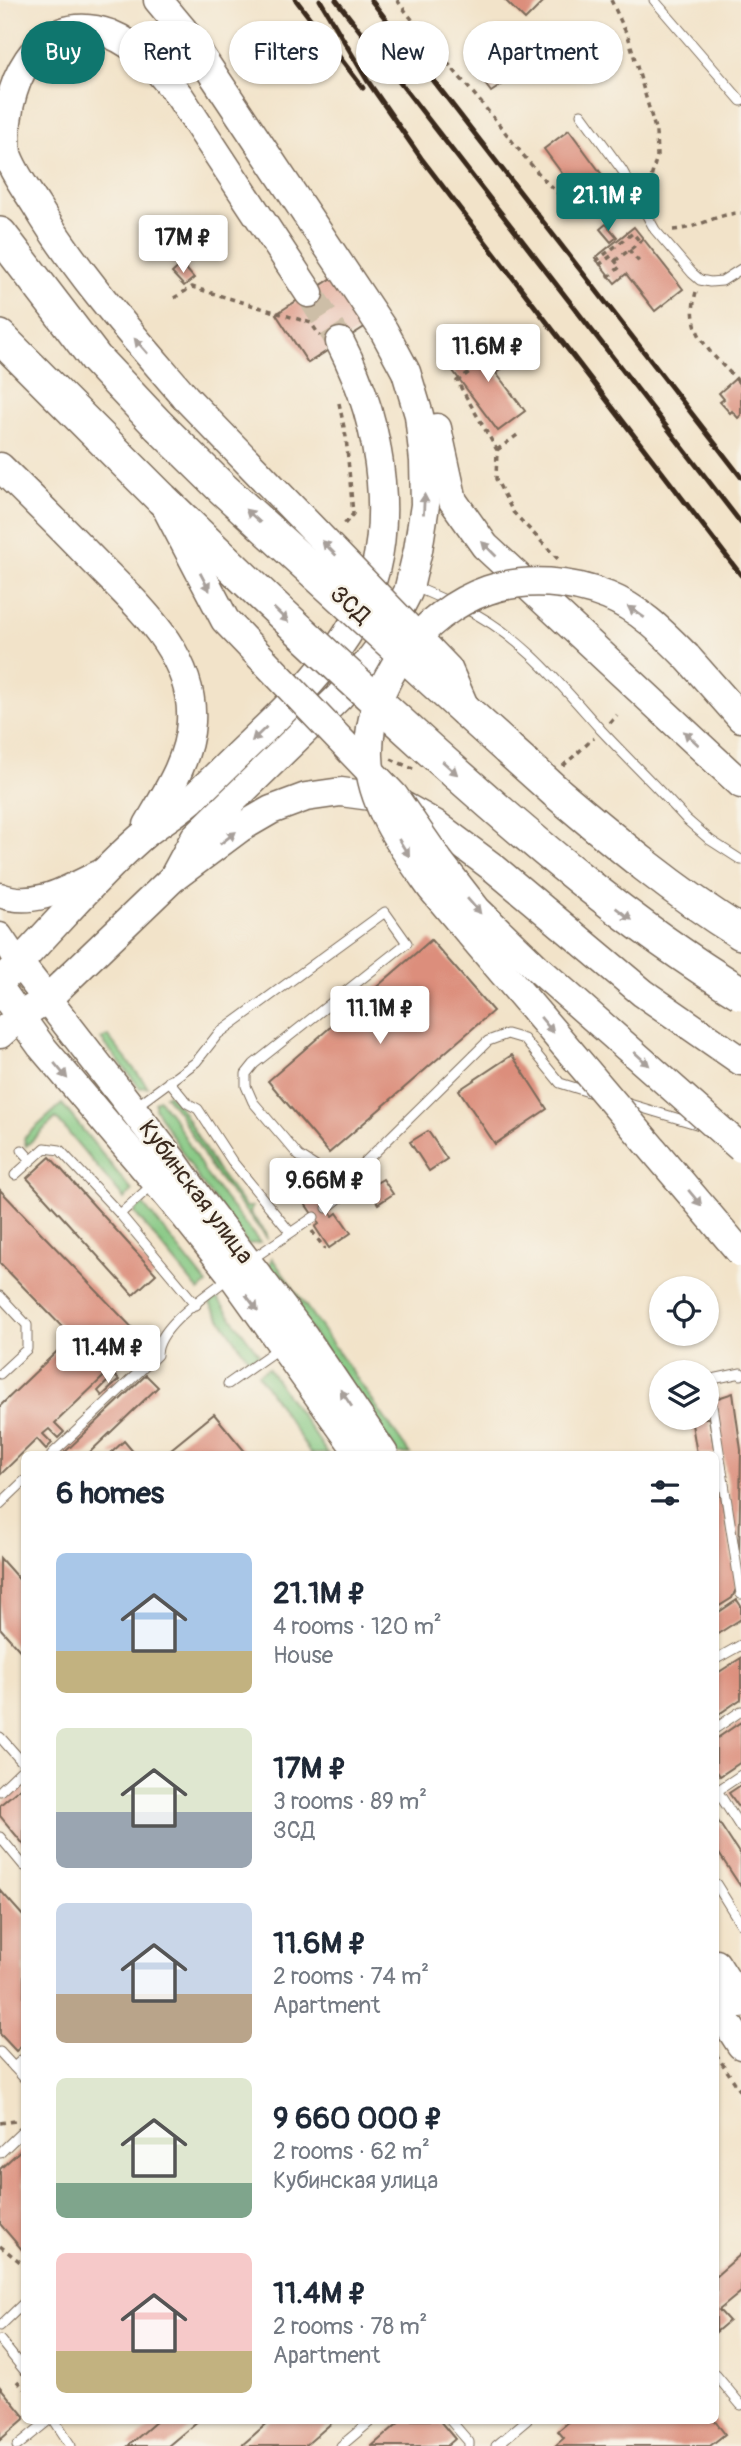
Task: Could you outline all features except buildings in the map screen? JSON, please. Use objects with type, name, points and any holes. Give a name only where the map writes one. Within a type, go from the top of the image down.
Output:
[{"type":"highway","name":"ЗСД","points":[[0,234],[95,358],[222,488],[466,711],[610,838],[712,915],[741,933]]},
{"type":"highway","points":[[0,337],[314,646],[477,792],[575,876],[683,958],[741,993]]},
{"type":"main road","points":[[158,0],[176,21]]},
{"type":"main road","points":[[309,293],[180,97],[160,71],[142,54],[125,41],[107,33],[85,30],[62,33],[39,43],[19,63],[6,89],[1,122],[8,155],[50,228],[87,279],[186,398],[448,668],[466,711]]},
{"type":"main road","points":[[215,75],[319,216],[409,350],[429,397],[453,501],[467,523],[485,547],[741,784]]},
{"type":"main road","points":[[173,878],[195,837],[339,697],[379,648],[410,584],[425,505],[419,415],[406,372],[384,331],[215,76]]},
{"type":"main road","points":[[10,972],[141,837],[190,800],[306,686],[355,622],[369,590],[378,551],[382,485],[365,399],[353,367],[331,341]]},
{"type":"main road","points":[[0,467],[153,622],[178,662],[192,703],[191,726],[184,757],[171,786],[141,837]]},
{"type":"main road","points":[[162,499],[225,620],[394,796],[477,910],[536,967],[741,1148]]},
{"type":"main road","points":[[741,718],[687,657],[659,629],[634,610],[608,596],[585,588],[544,582],[516,584],[488,590],[450,608],[409,645],[386,680],[372,721],[369,757],[375,787],[385,814],[432,889],[741,1253]]},
{"type":"main road","points":[[10,1025],[47,999],[173,878],[240,828],[271,810],[306,797],[341,792],[371,796],[405,807],[445,831],[495,869],[643,993],[741,1061]]},
{"type":"main road","points":[[0,895],[18,901],[35,899],[109,868]]},
{"type":"main road","name":"Кубинская улица","points":[[0,935],[10,972],[47,999],[133,1109],[239,1269],[284,1345],[358,1451]]},
{"type":"main road","name":"Кубинская улица","points":[[0,989],[10,1025],[41,1046],[156,1182],[304,1336],[382,1451]]},
{"type":"main road","points":[[719,1969],[741,2003]]},
{"type":"main road","points":[[719,2011],[741,2045]]},
{"type":"lane","points":[[654,0],[741,101]]},
{"type":"lane","points":[[581,114],[622,170],[656,230],[700,280],[722,281],[741,269]]},
{"type":"lane","points":[[410,584],[498,626],[551,673],[687,820],[710,840],[741,860]]},
{"type":"lane","points":[[133,1109],[195,1062],[218,1034],[386,912],[407,943],[254,1064],[246,1074],[246,1086],[253,1102],[299,1156],[321,1170],[342,1196]]},
{"type":"lane","points":[[327,1208],[342,1196],[365,1162],[488,1041],[507,1034],[524,1039],[560,1083],[741,1138]]},
{"type":"lane","points":[[169,1081],[187,1103],[198,1109],[232,1161],[290,1232]]},
{"type":"lane","points":[[15,1175],[45,1148],[60,1150],[120,1214],[196,1305]]},
{"type":"lane","points":[[22,1150],[32,1160]]},
{"type":"lane","points":[[120,1214],[156,1182]]},
{"type":"lane","points":[[55,1451],[157,1355],[161,1337],[196,1305],[239,1269],[314,1217]]},
{"type":"lane","points":[[0,1296],[27,1325],[27,1349],[0,1374]]},
{"type":"lane","points":[[228,1384],[284,1345]]},
{"type":"lane","points":[[719,1451],[708,1380],[741,1373],[741,1376]]},
{"type":"lane","points":[[719,1451],[741,1594]]},
{"type":"lane","points":[[0,1504],[21,1484]]},
{"type":"lane","points":[[719,1657],[741,1645]]},
{"type":"lane","points":[[719,1726],[741,1712]]},
{"type":"lane","points":[[0,1737],[21,1762]]},
{"type":"lane","points":[[0,1791],[21,1769]]},
{"type":"lane","points":[[719,1788],[741,1775]]},
{"type":"lane","points":[[719,1795],[741,1828]]},
{"type":"lane","points":[[0,1837],[21,1862]]},
{"type":"lane","points":[[719,1889],[741,1924]]},
{"type":"lane","points":[[0,2052],[21,2075]]},
{"type":"lane","points":[[14,2067],[21,2061]]},
{"type":"lane","points":[[0,2153],[21,2133]]},
{"type":"lane","points":[[0,2326],[21,2306]]},
{"type":"lane","points":[[0,2340],[21,2366]]},
{"type":"lane","points":[[719,2379],[741,2405]]},
{"type":"lane","points":[[17,2446],[46,2424]]},
{"type":"lane","points":[[54,2424],[71,2446]]},
{"type":"lane","points":[[341,2446],[367,2424]]},
{"type":"lane","points":[[453,2424],[469,2442],[469,2446]]},
{"type":"lane","points":[[496,2446],[522,2424]]},
{"type":"path","points":[[397,0],[528,160],[569,204],[586,210],[614,214],[641,204],[646,196],[655,166],[656,132],[629,39],[611,0]]},
{"type":"path","points":[[615,261],[656,230],[689,229],[731,213],[741,213]]},
{"type":"path","points":[[608,277],[620,267],[611,256],[598,263],[633,233],[640,242]]},
{"type":"path","points":[[629,250],[640,263]]},
{"type":"path","points":[[700,280],[693,303],[696,331],[729,374],[741,384]]},
{"type":"path","points":[[174,298],[192,287],[311,323],[331,341]]},
{"type":"path","points":[[485,360],[457,382],[497,450],[496,479]]},
{"type":"path","points":[[337,535],[353,513],[346,437],[338,399]]},
{"type":"path","points":[[497,450],[520,433]]},
{"type":"path","points":[[383,754],[423,774]]},
{"type":"path","points":[[719,2059],[741,2092]]},
{"type":"path","points":[[0,2246],[21,2263]]},
{"type":"green space","points":[[108,1036],[148,1087],[140,1088],[101,1039]]},
{"type":"green space","points":[[169,1094],[182,1110],[217,1170],[246,1207],[252,1207],[250,1213],[267,1234],[267,1238],[213,1171],[179,1113],[165,1095]]},
{"type":"green space","points":[[159,1099],[175,1120],[207,1176],[260,1243],[248,1244],[200,1181],[155,1108],[155,1102]]},
{"type":"green space","points":[[62,1104],[132,1191],[124,1199],[56,1118],[26,1146],[24,1138]]},
{"type":"green space","points":[[143,1204],[207,1284],[199,1291],[134,1212]]},
{"type":"green space","points":[[272,1258],[408,1451],[396,1451],[268,1270]]},
{"type":"green space","points":[[217,1298],[259,1354],[250,1361],[210,1304]]},
{"type":"green space","points":[[268,1368],[326,1451],[309,1451],[258,1374]]},
{"type":"tunnel","points":[[309,293],[340,342]]},
{"type":"railway","points":[[296,0],[363,88]]},
{"type":"railway","points":[[320,0],[367,80],[421,158],[741,575]]},
{"type":"railway","points":[[336,0],[741,523]]},
{"type":"railway","points":[[371,0],[741,477]]}]
